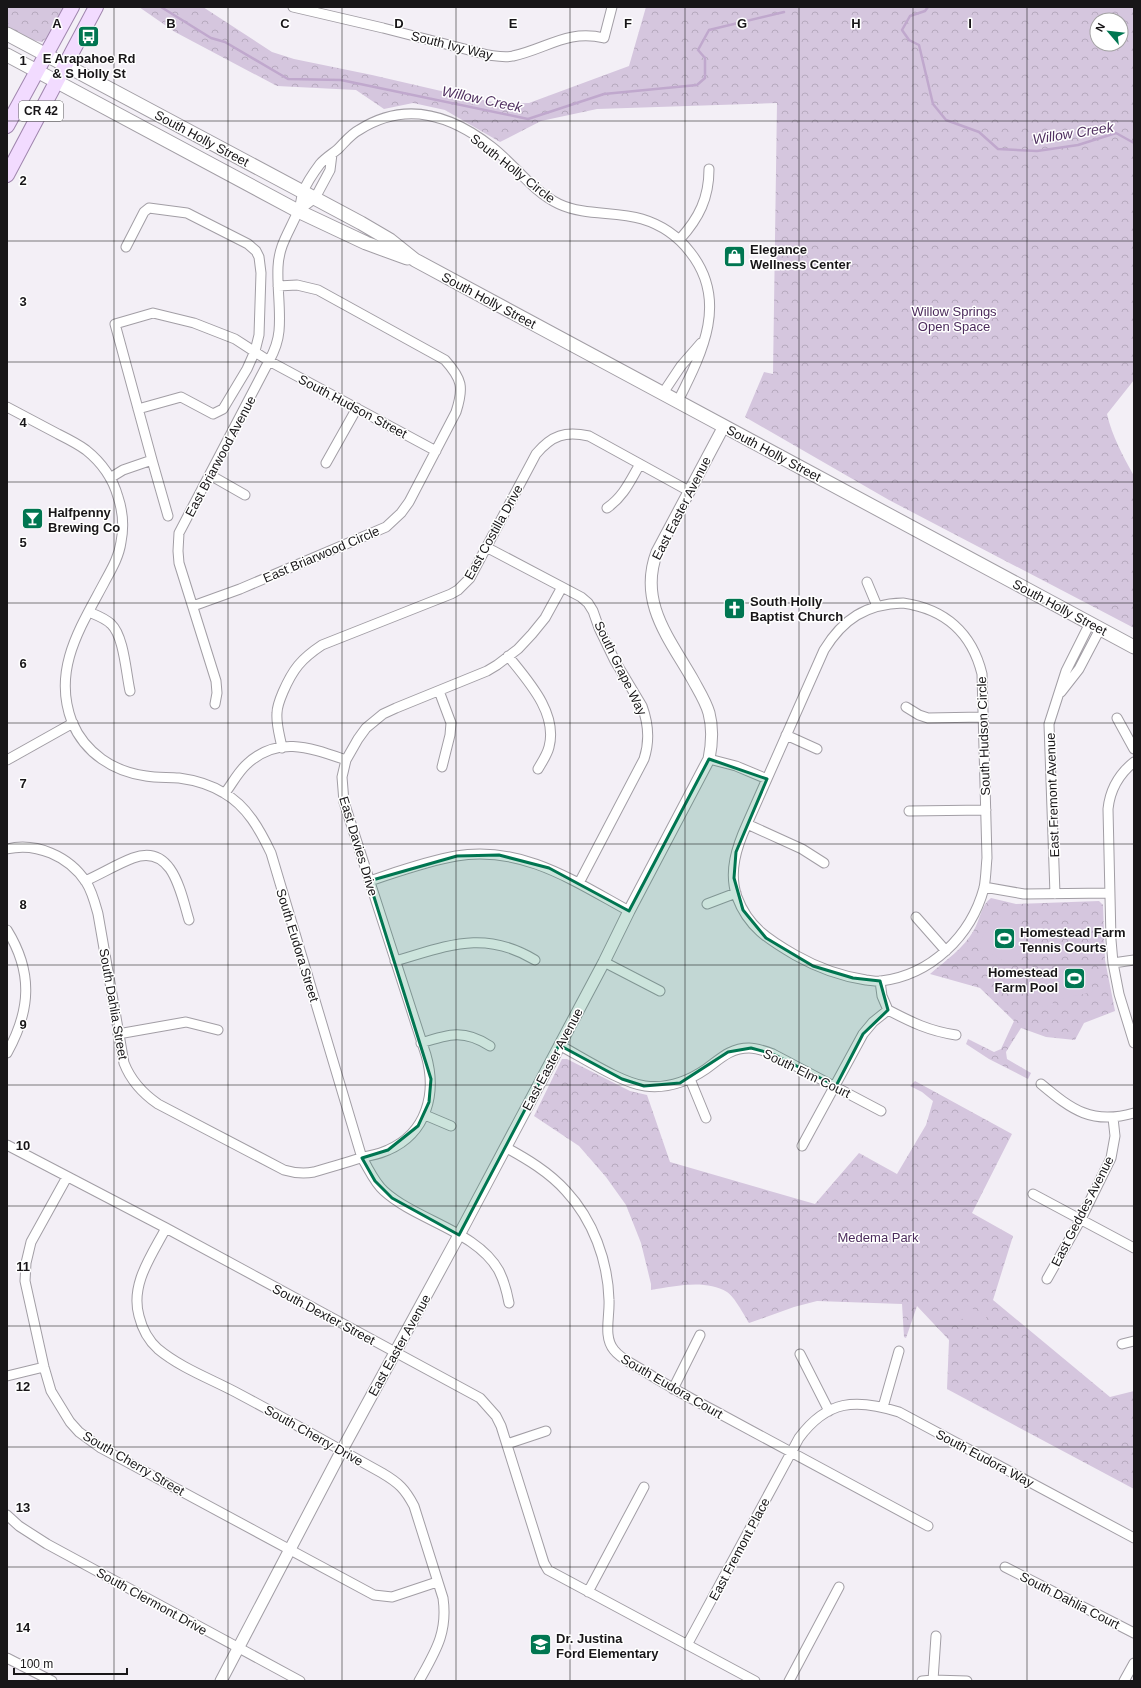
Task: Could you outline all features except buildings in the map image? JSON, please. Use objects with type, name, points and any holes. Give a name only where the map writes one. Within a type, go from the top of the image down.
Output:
[{"type":"main road","name":"CR 42","points":[[7,126],[72,7]]},
{"type":"main road","name":"CR 42","points":[[7,175],[96,7]]},
{"type":"main road","name":"South Holly Street","points":[[7,34],[315,198],[390,240],[415,260]]},
{"type":"main road","name":"South Holly Street","points":[[7,55],[298,211],[366,243],[415,260],[1134,647]]},
{"type":"street","name":"South Ivy Way","points":[[293,7],[488,55],[499,56],[512,56],[572,36],[588,34],[604,38],[612,7]]},
{"type":"street","name":"South Holly Circle","points":[[298,211],[303,192],[321,162],[357,131],[371,123],[393,116],[405,114],[434,115],[477,136],[493,148],[533,186],[559,204],[576,209],[639,218],[666,229],[680,239],[698,261],[704,273],[710,294],[710,316],[704,340],[694,368],[678,401]]},
{"type":"street","points":[[298,211],[315,198],[330,170],[332,154]]},
{"type":"street","points":[[680,239],[691,227],[702,209],[707,189],[709,169]]},
{"type":"street","points":[[126,247],[144,212],[149,208],[187,213],[248,244],[256,250],[259,257],[261,273],[259,335],[255,351],[247,369],[223,409],[213,414],[181,397],[138,409],[168,516]]},
{"type":"street","name":"East Briarwood Avenue","points":[[215,704],[217,693],[216,681],[179,563],[179,533],[269,362],[276,345],[279,332],[278,255],[298,211]]},
{"type":"street","name":"East Briarwood Circle","points":[[193,606],[240,589],[386,527],[402,513],[456,412],[462,390],[460,380],[445,360],[318,290],[297,285],[278,286]]},
{"type":"street","name":"South Hudson Street","points":[[138,409],[114,324],[153,313],[201,326],[235,338],[269,362],[436,451]]},
{"type":"street","name":"South Holly Circle","points":[[662,393],[681,366],[704,340]]},
{"type":"street","name":"South Eudora Street","points":[[7,407],[86,450],[99,463],[110,478],[121,506],[123,519],[121,542],[114,565],[71,650],[65,675],[66,697],[73,723],[80,739],[107,763],[120,769],[147,776],[179,778],[196,782],[225,793],[250,816],[261,832],[271,853],[362,1158],[375,1181],[392,1198],[459,1235]]},
{"type":"street","points":[[326,463],[357,408]]},
{"type":"street","name":"East Easter Avenue","points":[[221,1681],[342,1450],[459,1235],[604,962],[629,911],[709,759],[712,744],[709,714],[698,690],[661,625],[652,603],[650,588],[651,574],[657,552],[724,426]]},
{"type":"street","name":"East Costilla Drive","points":[[282,748],[277,721],[278,704],[290,675],[304,658],[322,645],[458,590],[470,578],[536,454],[543,445],[556,436],[578,434],[589,436],[689,491]]},
{"type":"street","points":[[110,478],[123,470],[152,460]]},
{"type":"street","points":[[607,508],[618,501],[623,495],[640,464]]},
{"type":"street","points":[[210,476],[245,495]]},
{"type":"street","name":"South Grape Way","points":[[486,547],[581,597],[594,611],[608,647],[642,706],[648,726],[647,748],[644,760],[579,884]]},
{"type":"street","points":[[867,582],[877,606]]},
{"type":"street","name":"East Davies Drive","points":[[362,1158],[388,1150],[402,1142],[418,1126],[425,1115],[429,1102],[431,1079],[430,1068],[344,802],[342,777],[346,760],[366,728],[383,714],[487,671],[508,656],[532,634],[545,618],[562,586]]},
{"type":"street","name":"South Hudson Circle","points":[[891,604],[915,605],[934,611],[954,624],[972,646],[982,674],[987,858],[984,887],[974,916],[968,926],[946,951],[921,969],[904,976],[880,981],[852,978],[829,972],[813,966],[772,942],[752,923],[743,910],[736,893],[734,868],[739,843],[824,650],[832,636],[846,622],[860,612],[877,606],[891,604]]},
{"type":"street","points":[[89,612],[107,620],[113,625],[118,634],[130,691]]},
{"type":"street","name":"East Fremont Avenue","points":[[1055,894],[1049,736],[1051,714],[1068,666],[1095,626]]},
{"type":"street","points":[[508,656],[528,681],[549,717],[551,734],[550,746],[538,769]]},
{"type":"street","points":[[439,691],[451,722],[450,735],[442,767]]},
{"type":"street","points":[[906,707],[919,715],[928,718],[983,717]]},
{"type":"street","points":[[1117,718],[1134,749]]},
{"type":"street","points":[[7,760],[73,723]]},
{"type":"street","points":[[786,735],[817,749]]},
{"type":"street","points":[[225,793],[247,764],[257,757],[272,750],[292,746],[312,748],[346,760]]},
{"type":"street","points":[[709,759],[736,766],[767,779]]},
{"type":"street","points":[[1134,762],[1117,780],[1108,804],[1111,940],[1113,963],[1119,994],[1134,1043]]},
{"type":"street","points":[[910,810],[986,810]]},
{"type":"street","points":[[747,824],[802,849],[824,863]]},
{"type":"street","name":"South Dahlia Street","points":[[7,849],[26,846],[44,850],[62,859],[73,867],[85,881],[98,914],[118,1034],[126,1069],[135,1084],[146,1096],[158,1104],[292,1173],[307,1174],[362,1158]]},
{"type":"street","points":[[369,881],[440,859],[471,854],[516,857],[549,868],[629,911]]},
{"type":"street","points":[[85,881],[134,857],[144,856],[154,858],[166,864],[176,876],[189,920]]},
{"type":"street","points":[[984,887],[1024,894],[1110,893]]},
{"type":"street","points":[[708,904],[736,893]]},
{"type":"street","points":[[916,918],[946,951]]},
{"type":"street","points":[[7,930],[18,949],[22,963],[26,993],[24,1015],[7,1053]]},
{"type":"street","points":[[395,962],[454,944],[474,942],[494,943],[511,948],[535,960]]},
{"type":"street","points":[[1113,963],[1134,960]]},
{"type":"street","points":[[604,962],[660,991]]},
{"type":"street","points":[[880,981],[882,996],[888,1010],[935,1032],[956,1035]]},
{"type":"street","points":[[802,1146],[863,1034],[873,1022],[888,1010]]},
{"type":"street","points":[[118,1034],[186,1022],[218,1030]]},
{"type":"street","points":[[421,1043],[455,1034],[479,1039],[490,1046]]},
{"type":"street","name":"South Elm Court","points":[[559,1045],[622,1079],[644,1086],[662,1086],[680,1083],[690,1079],[728,1052],[751,1048],[773,1054],[881,1111]]},
{"type":"street","points":[[690,1079],[706,1118]]},
{"type":"street","points":[[1041,1084],[1063,1102],[1076,1110],[1088,1114],[1113,1118],[1134,1113]]},
{"type":"street","points":[[425,1115],[451,1126]]},
{"type":"street","name":"East Geddes Avenue","points":[[1047,1279],[1081,1219],[1111,1158],[1115,1136],[1113,1118]]},
{"type":"street","name":"South Dexter Street","points":[[7,1145],[166,1228],[480,1398],[496,1416],[507,1444],[544,1563],[548,1570],[755,1681]]},
{"type":"street","name":"South Eudora Court","points":[[505,1147],[528,1160],[566,1190],[583,1213],[600,1249],[606,1270],[609,1298],[608,1334],[612,1349],[617,1354],[673,1389],[928,1526]]},
{"type":"street","name":"South Cherry Street","points":[[67,1177],[31,1242],[26,1263],[25,1281],[44,1367],[51,1391],[64,1414],[74,1427],[91,1441],[374,1595],[385,1597],[397,1596],[437,1582]]},
{"type":"street","points":[[1032,1194],[1134,1248]]},
{"type":"street","name":"South Cherry Drive","points":[[166,1228],[140,1278],[137,1292],[137,1307],[142,1327],[157,1348],[171,1359],[241,1395],[382,1473],[403,1487],[414,1506],[443,1598],[444,1623],[439,1643],[419,1681]]},
{"type":"street","points":[[459,1235],[488,1255],[504,1281],[510,1303]]},
{"type":"street","points":[[673,1389],[700,1335]]},
{"type":"street","points":[[1122,1344],[1134,1341]]},
{"type":"street","points":[[883,1407],[899,1351]]},
{"type":"street","points":[[800,1354],[829,1411]]},
{"type":"street","points":[[7,1376],[44,1367]]},
{"type":"street","name":"South Eudora Way","points":[[791,1452],[808,1425],[818,1416],[855,1403],[883,1407],[899,1412],[1134,1538]]},
{"type":"street","points":[[507,1444],[546,1431]]},
{"type":"street","name":"East Fremont Place","points":[[687,1645],[791,1452]]},
{"type":"street","points":[[588,1592],[644,1487]]},
{"type":"street","name":"South Clermont Drive","points":[[7,1515],[19,1526],[47,1544],[300,1681]]},
{"type":"street","name":"South Dahlia Court","points":[[1005,1567],[1134,1633]]},
{"type":"street","points":[[789,1681],[839,1587]]},
{"type":"street","points":[[933,1680],[936,1636]]},
{"type":"street","points":[[7,1658],[52,1681]]},
{"type":"street","points":[[1124,1681],[1134,1663]]},
{"type":"street","points":[[922,1681],[967,1681]]},
{"type":"highlighted area","points":[[709,759],[767,779],[736,852],[734,878],[743,910],[766,938],[813,966],[853,978],[880,981],[888,1010],[863,1034],[836,1086],[773,1054],[751,1048],[728,1052],[680,1083],[644,1086],[622,1079],[559,1045],[459,1235],[392,1198],[375,1181],[362,1158],[388,1150],[418,1126],[429,1102],[431,1079],[369,881],[457,856],[499,855],[549,868],[629,911]]},
{"type":"green space","points":[[7,7],[65,7],[49,36],[42,42],[32,40],[7,26]]},
{"type":"green space","name":"Willow Springs Open Space","points":[[139,7],[203,7],[272,52],[294,59],[503,104],[529,103],[629,66],[646,7],[1134,7],[1134,380],[1107,414],[1115,438],[1134,476],[1134,628],[889,500],[745,417],[764,372],[773,374],[777,103],[597,109],[541,121],[500,142],[445,110],[413,103],[384,109],[356,90],[277,86],[175,32]]},
{"type":"green space","points":[[991,898],[1016,904],[1099,901],[1103,905],[1105,960],[1115,1011],[1084,1023],[1075,1040],[1046,1037],[1021,1028],[1006,1052],[1007,1059],[1031,1073],[1028,1079],[989,1059],[966,1044],[968,1039],[994,1052],[1001,1049],[1014,1021],[980,988],[930,974],[954,954],[970,937],[985,905]]},
{"type":"green space","name":"Homestead Farm Tennis Courts","points":[[995,914],[1031,932],[1012,965],[977,947]]},
{"type":"green space","name":"Homestead Farm Pool","points":[[1087,960],[1093,992],[1059,999],[1056,966]]},
{"type":"green space","points":[[1050,983],[1053,1005],[1042,1007],[1038,986]]},
{"type":"green space","name":"Medema Park","points":[[562,1059],[567,1059],[630,1091],[647,1095],[670,1162],[815,1204],[859,1153],[897,1174],[926,1125],[933,1101],[922,1092],[910,1086],[915,1081],[1012,1134],[972,1213],[1013,1236],[993,1300],[1110,1397],[1134,1391],[1134,1489],[947,1389],[949,1340],[917,1306],[906,1338],[904,1337],[902,1304],[817,1301],[794,1307],[749,1323],[733,1297],[719,1288],[690,1285],[651,1290],[651,1284],[641,1243],[626,1205],[606,1177],[579,1146],[534,1116]]},
{"type":"green space","points":[[966,1305],[987,1316],[980,1329],[959,1317]]},
{"type":"waterway","name":"Willow Creek","points":[[161,7],[211,38],[225,42],[288,79],[341,80],[528,119],[604,94],[697,85],[705,78],[705,58],[698,50],[709,30],[784,12]]},
{"type":"waterway","name":"Willow Creek","points":[[928,7],[925,11],[910,16],[902,30],[909,40],[919,45],[933,104],[946,120],[979,132],[998,149],[1037,151],[1078,145],[1116,133],[1134,143]]},
{"type":"place","name":"E Arapahoe Rd & S Holly St","points":[[89,36]]},
{"type":"place","name":"Elegance Wellness Center","points":[[734,256]]},
{"type":"place","name":"Halfpenny Brewing Co","points":[[32,519]]},
{"type":"place","name":"South Holly Baptist Church","points":[[734,608]]},
{"type":"place","name":"Homestead Farm Tennis Courts","points":[[1004,939]]},
{"type":"place","name":"Homestead Farm Pool","points":[[1074,979]]},
{"type":"place","name":"Dr. Justina Ford Elementary","points":[[541,1645]]}]
